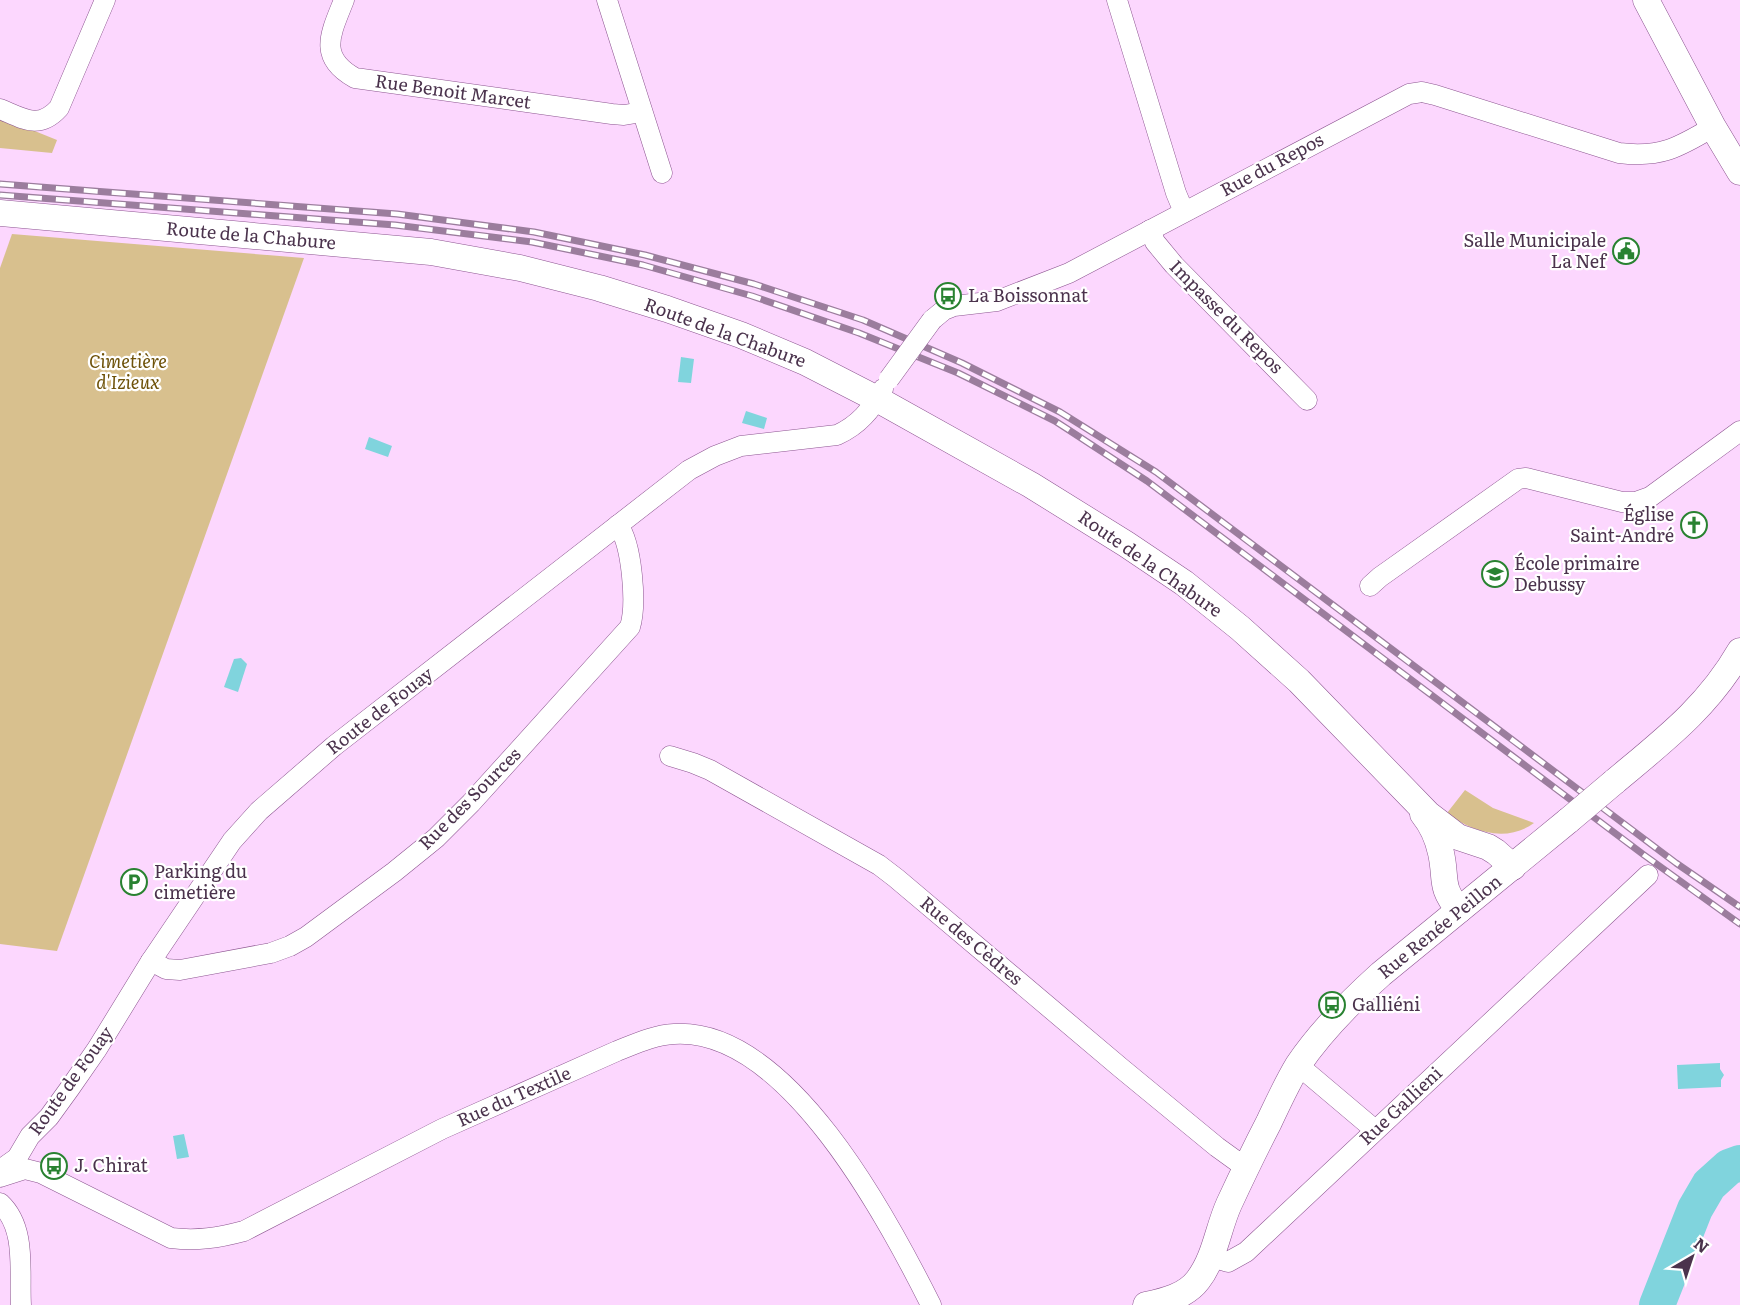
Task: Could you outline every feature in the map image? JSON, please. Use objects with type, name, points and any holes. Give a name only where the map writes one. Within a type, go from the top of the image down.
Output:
[{"type":"main road","points":[[1646,0],[1713,127],[1740,172]]},
{"type":"main road","name":"Route de la Chabure","points":[[0,213],[431,252],[520,268],[610,292],[741,335],[805,362],[883,389],[1184,583],[1240,628],[1299,681],[1360,742],[1416,804],[1448,830],[1470,842],[1488,847],[1512,867]]},
{"type":"main road","name":"Rue Renée Peillon","points":[[1211,1257],[1228,1207],[1247,1166],[1298,1065],[1324,1032],[1355,998],[1411,949],[1569,820],[1696,711],[1716,687],[1740,651]]},
{"type":"main road","name":"Route de la Chabure","points":[[1416,804],[1436,836],[1441,853],[1444,888],[1448,898],[1459,910]]},
{"type":"main road","points":[[1146,1305],[1162,1302],[1184,1293],[1199,1279],[1211,1257]]},
{"type":"street","points":[[0,110],[39,122],[51,118],[59,108],[105,0]]},
{"type":"street","name":"Rue Benoit Marcet","points":[[344,0],[329,38],[330,51],[335,62],[344,72],[355,78],[612,114],[642,112]]},
{"type":"street","points":[[607,0],[662,173]]},
{"type":"street","points":[[1117,0],[1176,193],[1184,212]]},
{"type":"street","name":"Rue du Repos","points":[[883,389],[932,320],[944,310],[954,306],[996,301],[1069,273],[1408,93],[1422,92],[1435,95],[1628,154],[1665,152],[1687,143],[1713,127]]},
{"type":"street","name":"Impasse du Repos","points":[[1150,231],[1162,252],[1174,265],[1307,400]]},
{"type":"street","name":"Route de Fouay","points":[[0,1170],[16,1158],[30,1136],[49,1117],[70,1089],[232,841],[259,811],[334,746],[689,470],[715,456],[741,446],[837,435],[851,429],[862,419],[883,389]]},
{"type":"street","points":[[1370,586],[1518,479],[1526,478],[1609,500],[1636,502],[1650,497],[1740,431]]},
{"type":"street","name":"Rue des Sources","points":[[151,962],[166,969],[180,970],[271,953],[290,946],[331,919],[436,838],[471,804],[630,627],[634,605],[627,540],[618,525]]},
{"type":"street","name":"Rue des Cèdres","points":[[670,756],[710,770],[879,865],[1190,1125],[1227,1155],[1247,1166]]},
{"type":"street","name":"Rue Gallieni","points":[[1211,1257],[1228,1262],[1246,1252],[1648,875]]},
{"type":"street","name":"Rue du Textile","points":[[0,1178],[25,1169],[41,1173],[171,1238],[194,1240],[219,1238],[244,1231],[442,1129],[617,1051],[644,1040],[674,1034],[708,1038],[744,1052],[761,1063],[829,1134],[852,1166],[932,1305]]},
{"type":"street","points":[[1298,1065],[1375,1130]]},
{"type":"street","points":[[0,1203],[9,1211],[18,1233],[21,1305]]},
{"type":"green space","points":[[0,117],[57,140],[52,153],[0,148]]},
{"type":"green space","name":"Cimetière d'Izieux","points":[[12,234],[304,258],[57,951],[0,944],[0,268]]},
{"type":"green space","points":[[1465,790],[1493,808],[1534,823],[1512,833],[1501,834],[1489,833],[1467,825],[1447,813]]},
{"type":"shaded area","points":[[681,357],[694,359],[691,383],[678,382]]},
{"type":"shaded area","points":[[746,411],[767,418],[764,429],[742,423]]},
{"type":"shaded area","points":[[369,437],[392,446],[388,457],[365,449]]},
{"type":"shaded area","points":[[241,658],[247,664],[238,692],[224,687],[234,659]]},
{"type":"shaded area","points":[[1720,1063],[1720,1069],[1724,1075],[1721,1087],[1678,1089],[1677,1065]]},
{"type":"shaded area","points":[[184,1134],[189,1157],[177,1159],[173,1136]]},
{"type":"waterway","points":[[1657,1305],[1695,1209],[1709,1185],[1729,1167],[1740,1163]]},
{"type":"railway","points":[[0,184],[397,214],[534,232],[645,255],[754,284],[863,320],[962,363],[1060,412],[1156,472],[1676,863],[1740,907]]},
{"type":"railway","points":[[0,195],[395,225],[532,242],[643,265],[752,296],[859,333],[958,373],[1055,421],[1147,481],[1644,855],[1740,924]]},
{"type":"place","name":"Salle Municipale La Nef","points":[[1626,251]]},
{"type":"place","name":"La Boissonnat","points":[[948,296]]},
{"type":"place","name":"Église Saint-André","points":[[1694,525]]},
{"type":"place","name":"École primaire Debussy","points":[[1495,574]]},
{"type":"place","name":"Parking du cimetière","points":[[134,882]]},
{"type":"place","name":"Galliéni","points":[[1332,1005]]},
{"type":"place","name":"J. Chirat","points":[[54,1166]]}]
